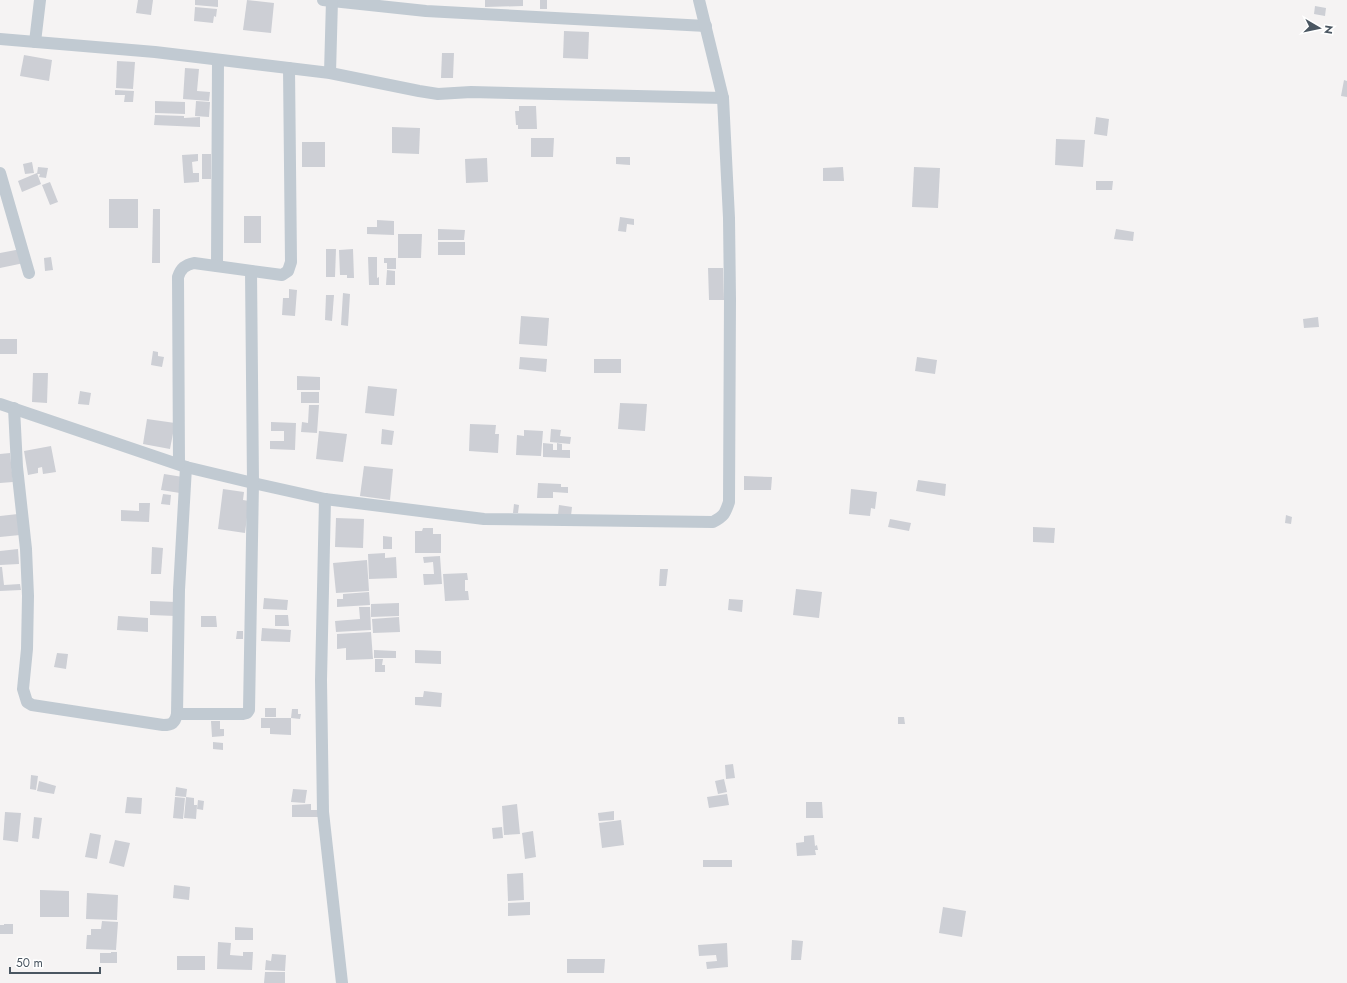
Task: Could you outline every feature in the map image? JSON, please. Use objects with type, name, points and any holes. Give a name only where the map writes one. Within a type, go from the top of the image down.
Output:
[{"type":"street","points":[[35,42],[40,0]]},
{"type":"street","points":[[330,73],[329,0],[433,11],[706,26]]},
{"type":"street","points":[[0,404],[182,465],[325,499],[484,519],[713,522],[725,514],[729,502],[729,218],[723,98],[699,0]]},
{"type":"street","points":[[0,39],[155,52],[330,73],[419,92],[438,94],[471,92],[723,98]]},
{"type":"street","points":[[217,266],[218,60]]},
{"type":"street","points":[[14,408],[17,467],[26,556],[28,596],[27,649],[24,689],[27,702],[32,705],[170,725],[175,721],[177,714],[182,465],[178,277],[186,264],[194,263],[282,275],[288,270],[290,262],[289,68]]},
{"type":"street","points":[[0,173],[29,273]]},
{"type":"street","points":[[177,714],[243,714],[247,713],[249,710],[253,483],[251,271]]},
{"type":"street","points":[[325,499],[321,680],[323,812],[342,983]]},
{"type":"building","points":[[138,0],[153,0],[151,15],[136,13]]},
{"type":"building","points":[[195,0],[218,0],[218,7],[195,5]]},
{"type":"building","points":[[247,0],[274,3],[271,33],[243,30]]},
{"type":"building","points":[[485,0],[523,0],[523,6],[485,7]]},
{"type":"building","points":[[540,0],[547,0],[547,9],[540,9]]},
{"type":"building","points":[[1315,6],[1326,8],[1325,16],[1314,14]]},
{"type":"building","points":[[195,7],[217,9],[216,17],[214,16],[213,23],[194,21]]},
{"type":"building","points":[[564,31],[589,32],[588,59],[563,58]]},
{"type":"building","points":[[442,53],[454,53],[453,78],[441,78]]},
{"type":"building","points":[[24,55],[52,60],[49,81],[20,76]]},
{"type":"building","points":[[117,61],[135,62],[133,89],[116,88]]},
{"type":"building","points":[[185,68],[199,69],[197,91],[210,92],[209,101],[183,99]]},
{"type":"building","points":[[1344,80],[1347,81],[1347,97],[1341,96]]},
{"type":"building","points":[[115,90],[134,91],[133,102],[124,102],[125,95],[115,95]]},
{"type":"building","points":[[155,101],[185,102],[185,114],[155,113]]},
{"type":"building","points":[[196,101],[210,102],[209,117],[195,116]]},
{"type":"building","points":[[519,106],[536,106],[537,129],[518,129],[518,125],[516,125],[515,111],[519,111]]},
{"type":"building","points":[[155,115],[184,116],[184,118],[200,117],[200,127],[154,125]]},
{"type":"building","points":[[1096,117],[1109,119],[1107,136],[1094,134]]},
{"type":"building","points":[[392,127],[420,128],[419,154],[392,153]]},
{"type":"building","points":[[531,138],[554,138],[553,157],[531,157]]},
{"type":"building","points":[[1056,139],[1085,140],[1083,167],[1055,165]]},
{"type":"building","points":[[302,142],[325,142],[325,167],[302,167]]},
{"type":"building","points":[[198,154],[198,161],[192,162],[193,173],[199,173],[199,182],[184,183],[182,155]]},
{"type":"building","points":[[202,154],[211,154],[211,179],[202,179]]},
{"type":"building","points":[[616,157],[630,157],[630,165],[616,164]]},
{"type":"building","points":[[487,158],[488,182],[466,183],[465,159]]},
{"type":"building","points":[[32,162],[34,173],[25,174],[23,164]]},
{"type":"building","points":[[38,167],[48,168],[46,178],[39,177],[40,174],[37,174]]},
{"type":"building","points":[[843,167],[844,181],[823,181],[823,168]]},
{"type":"building","points":[[914,167],[940,168],[938,208],[912,207]]},
{"type":"building","points":[[37,173],[41,184],[22,192],[18,181]]},
{"type":"building","points":[[1096,181],[1113,181],[1112,190],[1096,190]]},
{"type":"building","points":[[50,182],[58,202],[50,205],[42,185]]},
{"type":"building","points":[[109,199],[138,199],[138,228],[109,228]]},
{"type":"building","points":[[153,209],[160,209],[160,263],[152,263]]},
{"type":"building","points":[[244,216],[261,216],[261,243],[244,243]]},
{"type":"building","points":[[620,217],[634,219],[634,225],[627,224],[626,232],[618,231]]},
{"type":"building","points":[[377,220],[394,221],[394,235],[367,234],[367,227],[377,227]]},
{"type":"building","points":[[438,229],[465,230],[464,240],[438,240]]},
{"type":"building","points":[[1116,229],[1134,232],[1133,241],[1114,239]]},
{"type":"building","points":[[398,234],[422,234],[421,258],[398,258]]},
{"type":"building","points":[[438,242],[465,242],[465,255],[438,255]]},
{"type":"building","points":[[21,249],[24,263],[0,268],[0,253]]},
{"type":"building","points":[[326,249],[336,249],[335,277],[326,277]]},
{"type":"building","points":[[353,249],[354,278],[347,278],[347,275],[340,275],[339,250]]},
{"type":"building","points":[[51,257],[53,270],[45,271],[44,258]]},
{"type":"building","points":[[368,257],[377,257],[377,278],[379,277],[379,285],[369,285]]},
{"type":"building","points":[[384,258],[396,258],[396,269],[387,269],[387,263],[384,263]]},
{"type":"building","points":[[708,268],[723,268],[724,300],[709,300]]},
{"type":"building","points":[[387,270],[395,271],[395,285],[386,285]]},
{"type":"building","points":[[289,289],[297,290],[295,316],[282,315],[283,298],[289,298]]},
{"type":"building","points":[[343,293],[350,294],[348,326],[341,325]]},
{"type":"building","points":[[326,295],[334,295],[332,321],[325,320]]},
{"type":"building","points":[[521,316],[549,318],[547,346],[519,344]]},
{"type":"building","points":[[1318,317],[1319,327],[1304,328],[1303,319]]},
{"type":"building","points":[[0,339],[17,339],[17,354],[0,354]]},
{"type":"building","points":[[153,351],[158,352],[158,356],[164,357],[162,367],[151,365]]},
{"type":"building","points":[[520,357],[547,359],[546,372],[519,369]]},
{"type":"building","points":[[917,357],[937,360],[935,374],[915,371]]},
{"type":"building","points":[[594,359],[621,359],[621,373],[594,373]]},
{"type":"building","points":[[33,373],[48,373],[47,403],[32,402]]},
{"type":"building","points":[[297,376],[320,377],[320,390],[297,390]]},
{"type":"building","points":[[368,386],[397,389],[394,416],[365,413]]},
{"type":"building","points":[[80,391],[91,393],[89,405],[78,404]]},
{"type":"building","points":[[301,392],[319,392],[319,403],[301,403]]},
{"type":"building","points":[[620,403],[647,404],[645,431],[618,429]]},
{"type":"building","points":[[309,405],[319,405],[317,433],[301,432],[302,422],[308,423]]},
{"type":"building","points":[[147,419],[175,423],[170,449],[143,444]]},
{"type":"building","points":[[271,422],[296,423],[295,450],[270,449],[270,441],[284,441],[284,431],[271,431]]},
{"type":"building","points":[[470,424],[496,425],[495,434],[499,434],[498,453],[469,451]]},
{"type":"building","points":[[382,429],[394,431],[392,445],[381,444]]},
{"type":"building","points":[[551,429],[561,430],[560,436],[571,437],[570,444],[550,442]]},
{"type":"building","points":[[524,430],[543,431],[541,456],[516,455],[517,435],[524,436]]},
{"type":"building","points":[[319,431],[347,434],[343,462],[316,459]]},
{"type":"building","points":[[543,443],[553,444],[553,450],[557,450],[557,443],[562,444],[562,450],[570,450],[570,458],[543,457]]},
{"type":"building","points":[[51,446],[56,472],[43,474],[42,467],[38,468],[38,473],[28,475],[24,451]]},
{"type":"building","points":[[10,453],[13,482],[0,483],[0,454]]},
{"type":"building","points":[[364,466],[393,469],[390,500],[360,496]]},
{"type":"building","points":[[164,474],[183,477],[180,493],[161,490]]},
{"type":"building","points":[[744,476],[772,477],[771,490],[744,490]]},
{"type":"building","points":[[918,480],[946,484],[945,496],[916,491]]},
{"type":"building","points":[[538,483],[561,484],[561,487],[568,487],[568,493],[553,492],[553,498],[537,498]]},
{"type":"building","points":[[223,489],[244,492],[243,500],[249,501],[245,533],[218,529]]},
{"type":"building","points":[[851,489],[877,492],[875,509],[871,508],[870,516],[849,514]]},
{"type":"building","points":[[163,494],[171,495],[170,505],[161,504]]},
{"type":"building","points":[[139,503],[150,503],[149,522],[121,521],[121,510],[139,511]]},
{"type":"building","points":[[514,504],[519,505],[518,513],[513,513]]},
{"type":"building","points":[[559,505],[572,507],[571,516],[558,515]]},
{"type":"building","points":[[18,514],[20,535],[0,537],[0,516]]},
{"type":"building","points":[[1286,515],[1292,517],[1291,524],[1285,523]]},
{"type":"building","points":[[336,518],[364,519],[363,548],[335,547]]},
{"type":"building","points":[[890,519],[911,523],[909,531],[888,527]]},
{"type":"building","points":[[1033,527],[1055,528],[1054,543],[1033,542]]},
{"type":"building","points":[[423,528],[433,528],[433,534],[441,534],[441,553],[415,553],[415,531],[422,531]]},
{"type":"building","points":[[383,536],[392,537],[392,549],[383,549]]},
{"type":"building","points":[[152,547],[163,548],[161,574],[151,574]]},
{"type":"building","points":[[18,549],[19,564],[0,565],[0,551]]},
{"type":"building","points":[[385,553],[385,558],[396,557],[397,578],[369,579],[368,554]]},
{"type":"building","points":[[440,556],[442,584],[424,585],[423,574],[434,574],[433,562],[424,563],[423,557]]},
{"type":"building","points":[[367,560],[369,591],[336,593],[333,563]]},
{"type":"building","points":[[0,567],[2,567],[4,585],[20,584],[21,590],[0,591]]},
{"type":"building","points":[[660,569],[668,569],[666,586],[659,586]]},
{"type":"building","points":[[467,573],[468,580],[465,580],[465,591],[468,591],[469,600],[445,601],[443,574]]},
{"type":"building","points":[[796,589],[822,592],[819,618],[793,615]]},
{"type":"building","points":[[369,592],[370,605],[337,607],[337,599],[343,599],[343,594]]},
{"type":"building","points":[[264,598],[288,600],[287,610],[263,609]]},
{"type":"building","points":[[729,599],[743,600],[742,612],[728,610]]},
{"type":"building","points":[[150,601],[176,602],[176,616],[150,615]]},
{"type":"building","points":[[399,603],[399,616],[371,617],[371,604]]},
{"type":"building","points":[[359,607],[370,607],[371,630],[336,632],[335,621],[360,619]]},
{"type":"building","points":[[275,615],[288,615],[289,626],[275,626]]},
{"type":"building","points":[[118,616],[148,618],[148,632],[117,630]]},
{"type":"building","points":[[201,616],[216,616],[217,627],[201,627]]},
{"type":"building","points":[[399,617],[400,632],[373,633],[372,619]]},
{"type":"building","points":[[262,628],[291,630],[290,642],[261,641]]},
{"type":"building","points":[[237,631],[243,631],[243,639],[236,639]]},
{"type":"building","points":[[371,632],[373,659],[346,660],[346,648],[337,649],[337,634]]},
{"type":"building","points":[[374,650],[396,651],[396,658],[374,658]]},
{"type":"building","points":[[415,650],[441,651],[441,664],[415,663]]},
{"type":"building","points":[[57,653],[68,654],[66,669],[54,667]]},
{"type":"building","points":[[375,659],[383,659],[382,665],[385,665],[385,672],[375,672]]},
{"type":"building","points":[[424,691],[442,693],[441,707],[415,705],[415,697],[423,697]]},
{"type":"building","points":[[265,708],[276,708],[276,717],[265,717]]},
{"type":"building","points":[[292,709],[298,709],[298,714],[301,714],[300,719],[291,718]]},
{"type":"building","points":[[898,717],[904,717],[905,724],[898,724]]},
{"type":"building","points":[[261,718],[291,718],[291,735],[270,734],[270,728],[261,728]]},
{"type":"building","points":[[211,721],[220,721],[220,729],[224,729],[224,736],[212,737]]},
{"type":"building","points":[[213,742],[223,743],[223,750],[213,749]]},
{"type":"building","points":[[733,764],[735,778],[726,779],[725,765]]},
{"type":"building","points":[[31,775],[38,776],[36,790],[30,789]]},
{"type":"building","points":[[724,779],[727,792],[718,794],[715,781]]},
{"type":"building","points":[[39,781],[56,786],[54,794],[37,791]]},
{"type":"building","points":[[176,787],[187,789],[186,797],[175,796]]},
{"type":"building","points":[[293,789],[307,790],[305,803],[291,802]]},
{"type":"building","points":[[727,794],[729,805],[709,808],[707,797]]},
{"type":"building","points":[[127,797],[142,798],[141,814],[125,813]]},
{"type":"building","points":[[175,797],[185,798],[183,819],[173,818]]},
{"type":"building","points":[[186,797],[194,798],[194,805],[197,805],[196,819],[184,818]]},
{"type":"building","points":[[198,800],[204,801],[203,810],[197,809]]},
{"type":"building","points":[[806,802],[822,802],[823,818],[806,818]]},
{"type":"building","points":[[311,804],[311,810],[318,810],[318,817],[292,817],[292,805]]},
{"type":"building","points":[[517,804],[520,834],[504,835],[502,806]]},
{"type":"building","points":[[614,811],[614,820],[599,821],[598,813]]},
{"type":"building","points":[[5,812],[21,813],[18,842],[3,840]]},
{"type":"building","points":[[34,817],[42,818],[39,839],[32,838]]},
{"type":"building","points":[[621,820],[624,845],[602,848],[599,823]]},
{"type":"building","points":[[502,827],[503,838],[493,839],[492,828]]},
{"type":"building","points":[[533,831],[536,857],[525,859],[522,833]]},
{"type":"building","points":[[90,833],[101,835],[97,859],[85,857]]},
{"type":"building","points":[[814,835],[815,846],[817,845],[818,850],[815,850],[816,855],[797,856],[796,843],[804,842],[804,836]]},
{"type":"building","points":[[115,840],[130,843],[124,867],[109,863]]},
{"type":"building","points":[[703,860],[732,860],[732,867],[703,867]]},
{"type":"building","points":[[523,873],[524,900],[508,901],[507,874]]},
{"type":"building","points":[[174,885],[190,887],[189,900],[173,898]]},
{"type":"building","points":[[40,890],[69,891],[69,917],[40,917]]},
{"type":"building","points":[[87,893],[118,895],[117,920],[86,919]]},
{"type":"building","points":[[530,902],[530,915],[508,916],[508,903]]},
{"type":"building","points":[[943,907],[966,911],[962,937],[939,933]]},
{"type":"building","points":[[102,921],[118,922],[116,950],[86,949],[87,935],[91,935],[91,929],[101,929]]},
{"type":"building","points":[[13,924],[13,934],[0,934],[0,925]]},
{"type":"building","points":[[235,927],[253,928],[253,940],[235,940]]},
{"type":"building","points":[[792,940],[803,941],[801,960],[791,960]]},
{"type":"building","points":[[218,942],[231,943],[230,955],[243,956],[243,952],[253,952],[252,970],[217,969]]},
{"type":"building","points":[[727,943],[728,967],[707,969],[706,962],[717,961],[716,955],[699,956],[698,945]]},
{"type":"building","points":[[117,952],[117,963],[100,963],[100,953]]},
{"type":"building","points":[[272,954],[286,955],[285,971],[265,970],[266,960],[271,961]]},
{"type":"building","points":[[177,956],[205,956],[205,970],[177,970]]},
{"type":"building","points":[[567,959],[605,959],[604,973],[567,973]]},
{"type":"building","points":[[265,972],[285,972],[285,983],[264,983]]}]
